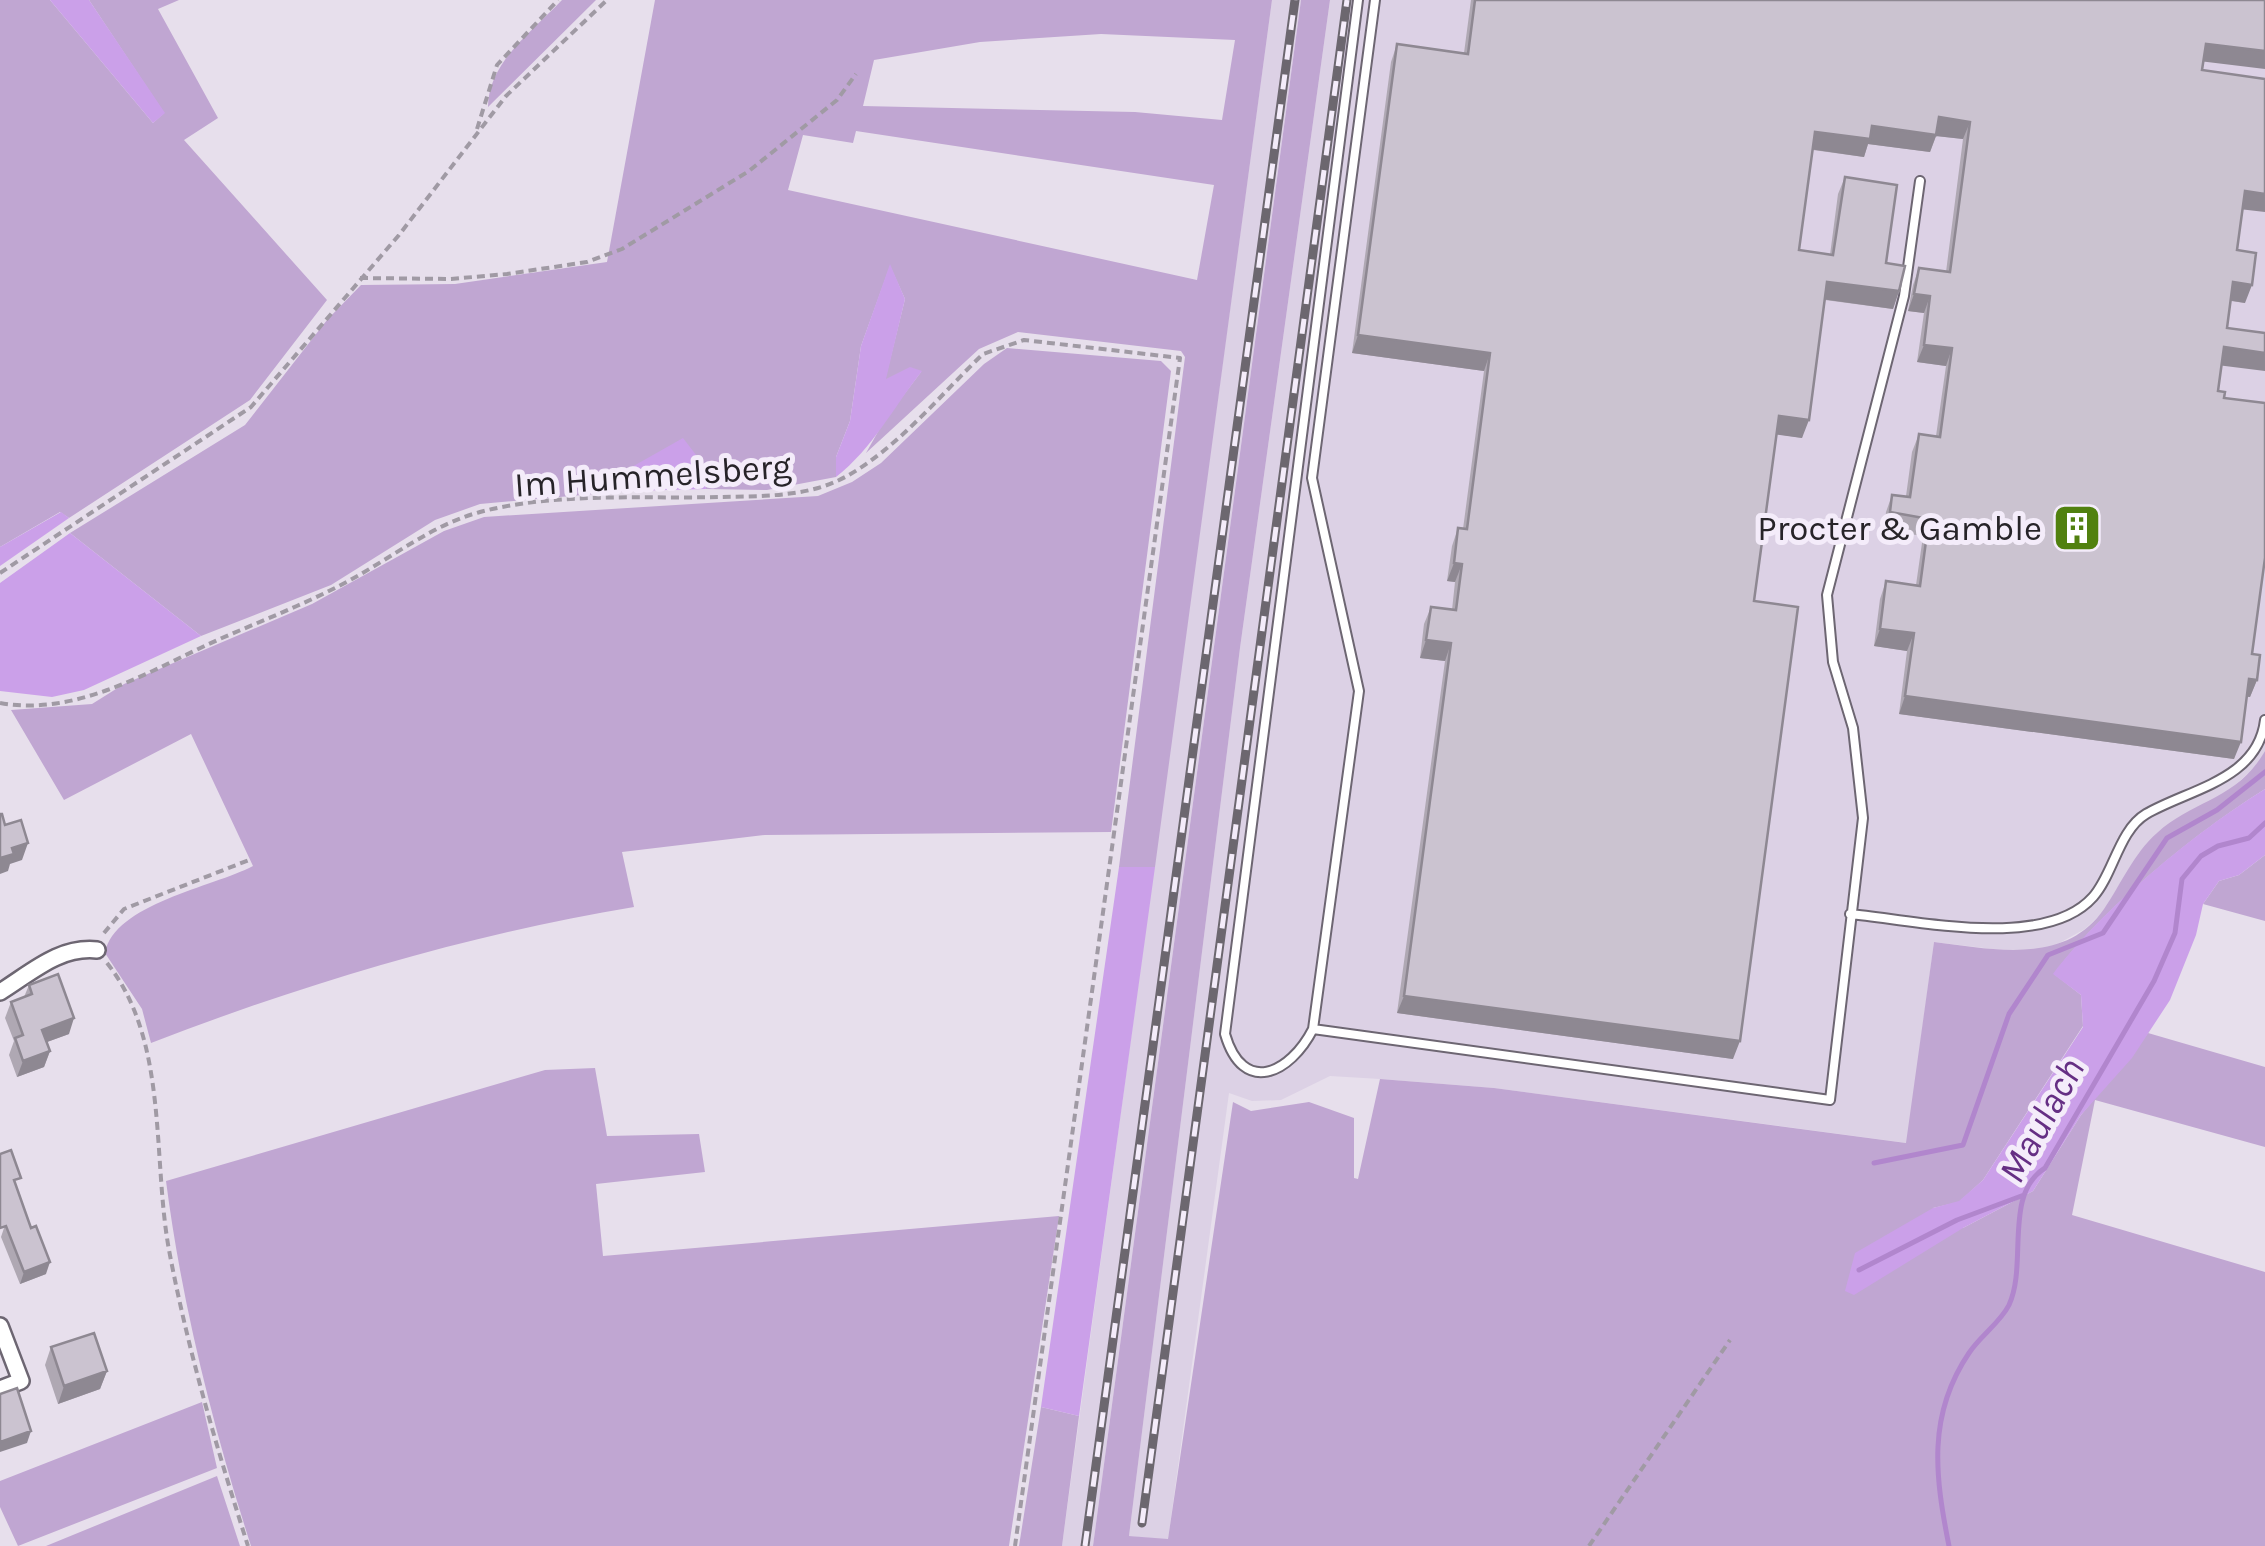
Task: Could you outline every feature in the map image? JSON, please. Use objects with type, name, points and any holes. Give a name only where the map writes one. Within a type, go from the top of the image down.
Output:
[{"type":"street","points":[[0,992],[49,960],[78,948],[97,950]]},
{"type":"street","points":[[0,1326],[21,1381],[0,1389]]},
{"type":"lane","points":[[1358,0],[1225,1034],[1232,1058],[1247,1070],[1277,1070],[1300,1055],[1312,1028],[1359,691],[1312,478],[1375,0]]},
{"type":"lane","points":[[1312,1028],[1830,1100],[1863,818],[1853,728],[1834,662],[1826,595],[1904,296],[1920,181]]},
{"type":"lane","points":[[1850,914],[2020,929],[2072,917],[2095,895],[2141,817],[2234,775],[2263,736],[2265,720]]},
{"type":"path","points":[[476,133],[497,65],[558,0]]},
{"type":"path","points":[[0,573],[251,407],[399,235],[506,96],[607,0]]},
{"type":"path","points":[[360,278],[451,279],[507,274],[587,262],[622,249],[748,171],[817,118],[856,74]]},
{"type":"path","name":"Im Hummelsberg","points":[[0,703],[48,706],[81,700],[312,601],[438,528],[481,512],[576,500],[771,496],[816,489],[848,476],[880,453],[982,354],[1002,344],[1024,340],[1180,358],[1015,1546]]},
{"type":"path","points":[[248,1546],[214,1440],[169,1249],[144,1032],[126,986],[97,950],[106,927],[124,910],[249,860]]},
{"type":"path","points":[[1589,1546],[1730,1340]]},
{"type":"shaded area","points":[[0,0],[50,0],[153,123],[164,113],[89,0],[179,0],[158,9],[218,118],[184,140],[327,300],[250,400],[69,518],[60,512],[0,547]]},
{"type":"shaded area","points":[[50,0],[89,0],[165,113],[153,123]]},
{"type":"shaded area","points":[[562,0],[596,0],[488,107],[490,91],[504,61]]},
{"type":"shaded area","points":[[655,0],[1272,0],[1155,867],[1119,867],[1185,357],[1181,351],[1018,332],[979,349],[866,453],[884,421],[921,372],[885,380],[905,299],[890,266],[861,346],[850,421],[836,457],[836,477],[767,490],[706,489],[703,464],[630,468],[628,491],[480,504],[435,520],[331,585],[201,636],[70,533],[245,425],[327,320],[361,285],[455,284],[607,262]],"holes":[[[1101,34],[1235,40],[1222,120],[1135,112],[863,106],[874,60],[980,42]],[[856,131],[1214,185],[1197,280],[788,190],[803,135],[853,143]]]},
{"type":"shaded area","points":[[1272,0],[1301,0],[1093,1546],[1062,1546]]},
{"type":"shaded area","points":[[1301,0],[1330,0],[1240,648],[1129,1536],[1168,1539],[1233,1102],[1251,1111],[1309,1102],[1354,1118],[1354,1178],[1358,1179],[1380,1079],[1494,1088],[1906,1143],[1934,942],[2026,950],[2069,939],[2088,927],[2104,909],[2135,859],[2157,833],[2228,790],[2254,767],[2265,751],[2265,789],[2152,873],[2098,924],[2054,974],[2081,995],[2083,1026],[1983,1180],[1959,1202],[1933,1208],[1963,1228],[2033,1191],[2081,1115],[2148,1033],[2265,1067],[2265,1147],[2095,1100],[2072,1215],[2265,1272],[2265,1546],[1093,1546]]},
{"type":"shaded area","points":[[1330,0],[2265,0],[2265,751],[2257,765],[2220,799],[2186,815],[2139,853],[2102,913],[2085,929],[2052,947],[2018,952],[1934,942],[1907,1143],[1494,1088],[1380,1079],[1330,1076],[1281,1100],[1252,1101],[1229,1093],[1168,1540],[1129,1536],[1240,648]]},
{"type":"shaded area","points":[[890,264],[905,299],[886,379],[910,367],[922,371],[872,440],[836,477],[836,457],[850,421],[861,346]]},
{"type":"shaded area","points":[[1007,348],[1161,361],[1171,371],[1111,832],[765,835],[622,852],[634,907],[511,931],[389,963],[269,1000],[151,1043],[142,1009],[105,953],[112,936],[145,909],[253,866],[191,734],[64,800],[11,710],[92,704],[124,684],[312,604],[444,531],[484,517],[818,496],[852,482],[881,463],[984,364]]},
{"type":"shaded area","points":[[683,438],[703,464],[706,489],[628,491],[630,468]]},
{"type":"shaded area","points":[[61,512],[69,518],[0,566],[0,547]]},
{"type":"shaded area","points":[[70,533],[201,636],[84,690],[52,697],[0,691],[0,583]]},
{"type":"shaded area","points":[[2265,789],[2265,855],[2239,875],[2219,881],[2203,904],[2196,935],[2170,1000],[2132,1058],[2081,1115],[2033,1191],[1963,1228],[1854,1295],[1845,1291],[1855,1253],[1933,1208],[1959,1201],[1983,1180],[2083,1027],[2081,995],[2053,974],[2073,949],[2151,873]]},
{"type":"shaded area","points":[[2265,855],[2265,921],[2203,904],[2219,881],[2239,875]]},
{"type":"shaded area","points":[[1119,867],[1155,867],[1079,1416],[1041,1407]]},
{"type":"shaded area","points":[[595,1068],[607,1136],[699,1134],[705,1172],[596,1184],[603,1256],[1059,1216],[1009,1546],[251,1546],[200,1365],[166,1181],[545,1070]]},
{"type":"shaded area","points":[[202,1402],[217,1468],[18,1546],[0,1507],[0,1481]]},
{"type":"shaded area","points":[[1041,1407],[1079,1416],[1062,1546],[1019,1546]]},
{"type":"shaded area","points":[[217,1476],[240,1546],[46,1546]]},
{"type":"building","name":"Procter & Gamble","points":[[1475,0],[2265,0],[2265,51],[2206,44],[2202,70],[2265,79],[2265,194],[2245,191],[2237,250],[2256,253],[2252,285],[2233,282],[2227,328],[2265,333],[2265,353],[2224,347],[2218,391],[2225,392],[2224,398],[2265,403],[2265,558],[2252,654],[2260,655],[2257,680],[2249,679],[2241,742],[1905,696],[1914,633],[1880,629],[1886,581],[1920,586],[1929,519],[1890,512],[1892,495],[1910,497],[1919,434],[1940,437],[1952,348],[1924,345],[1930,296],[1914,294],[1919,268],[1950,272],[1970,122],[1939,117],[1936,135],[1872,126],[1870,139],[1815,132],[1799,250],[1833,255],[1845,177],[1897,185],[1886,263],[1905,266],[1899,291],[1827,282],[1809,420],[1779,416],[1754,601],[1798,607],[1740,1041],[1404,996],[1451,643],[1426,640],[1431,607],[1456,610],[1462,564],[1454,563],[1458,528],[1467,529],[1490,353],[1358,335],[1397,44],[1468,54]]},
{"type":"building","points":[[0,814],[5,825],[21,820],[28,843],[12,848],[14,854],[0,858]]},
{"type":"building","points":[[58,974],[74,1018],[42,1030],[50,1051],[23,1061],[15,1038],[23,1035],[11,1002],[32,994],[29,985]]},
{"type":"building","points":[[11,1150],[21,1178],[14,1180],[31,1228],[36,1226],[50,1262],[24,1272],[6,1226],[0,1228],[0,1154]]},
{"type":"building","points":[[94,1333],[107,1371],[64,1386],[51,1347]]},
{"type":"building","points":[[17,1388],[31,1431],[0,1442],[0,1394]]},
{"type":"waterway","points":[[1874,1163],[1963,1145],[2009,1014],[2048,955],[2103,933],[2167,838],[2217,810],[2265,772]]},
{"type":"waterway","name":"Maulach","points":[[1949,1546],[1938,1471],[1946,1399],[1969,1353],[2009,1305],[2017,1270],[2024,1195],[2045,1168],[2154,981],[2175,933],[2182,879],[2201,856],[2218,846],[2249,838],[2265,823]]},
{"type":"waterway","points":[[1859,1270],[1957,1220],[2024,1195]]},
{"type":"railway","points":[[1085,1546],[1295,0]]},
{"type":"railway","points":[[1142,1523],[1347,0]]},
{"type":"place","name":"Procter & Gamble","points":[[2077,528]]}]
